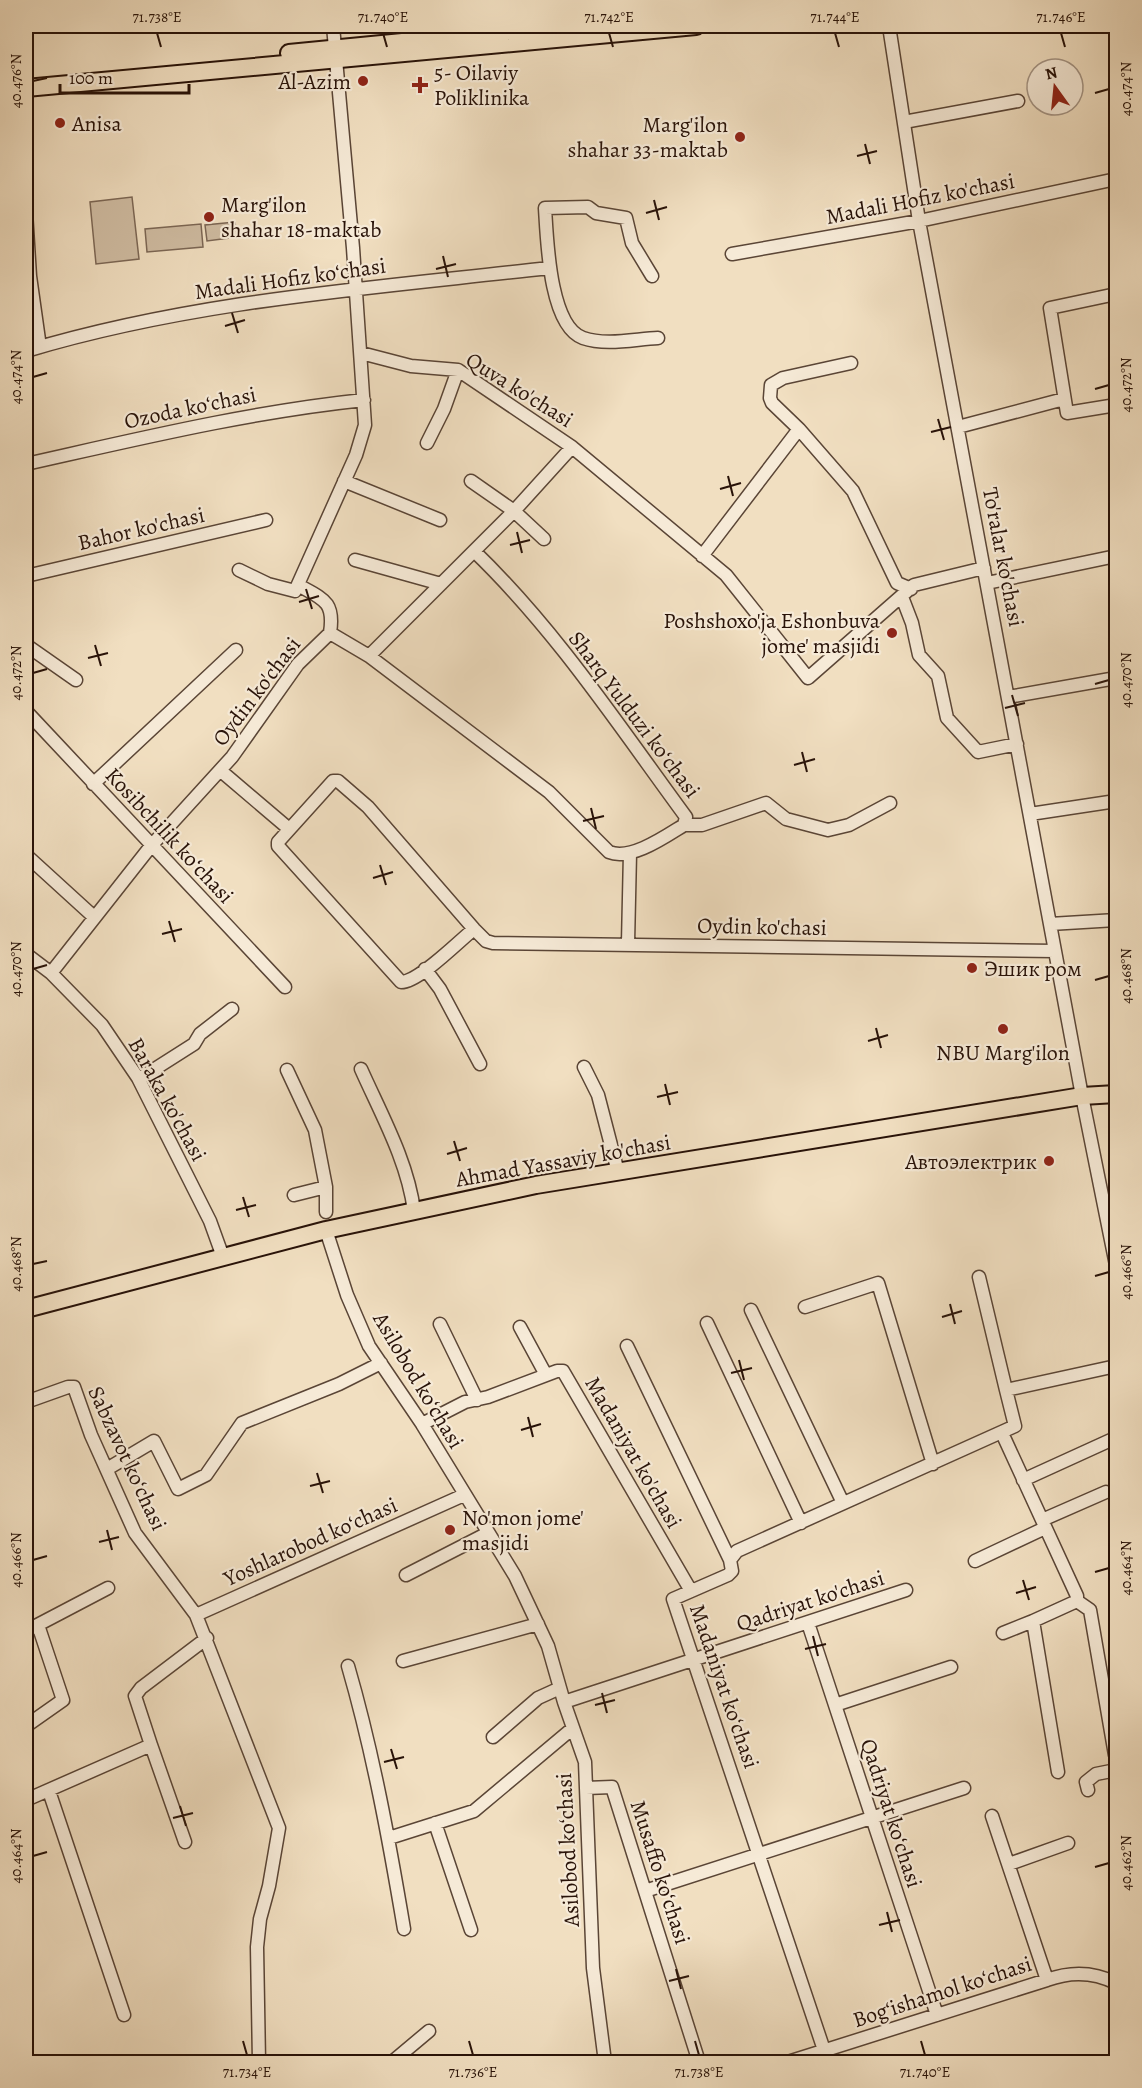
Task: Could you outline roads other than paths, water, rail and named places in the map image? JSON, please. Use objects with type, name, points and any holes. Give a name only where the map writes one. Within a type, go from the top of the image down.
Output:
[{"type":"main road","points":[[26,88],[563,26]]},
{"type":"main road","points":[[26,82],[336,53],[696,26]]},
{"type":"main road","name":"Ahmad Yassaviy ko'chasi","points":[[26,1309],[326,1230],[536,1185],[1082,1096],[1116,1094]]},
{"type":"street","points":[[239,570],[268,584],[293,591],[298,585],[362,438],[364,400],[361,353],[333,26]]},
{"type":"street","name":"To'ralar ko'chasi","points":[[889,26],[919,221],[1082,1096],[1116,1265]]},
{"type":"street","points":[[904,122],[1018,101]]},
{"type":"street","name":"Madali Hofiz ko'chasi","points":[[732,255],[919,221],[1116,179]]},
{"type":"street","points":[[652,276],[632,243],[628,220],[596,213],[588,207],[545,208],[549,268],[562,312],[568,324],[582,338],[612,341],[658,338]]},
{"type":"street","points":[[26,212],[30,276],[40,347]]},
{"type":"street","name":"Madali Hofiz koʻchasi","points":[[26,351],[155,320],[356,288],[549,268]]},
{"type":"street","points":[[1116,294],[1050,308],[1067,413],[1116,405]]},
{"type":"street","name":"Quva ko'chasi","points":[[361,353],[411,366],[458,370],[572,447],[726,575],[808,678],[906,593]]},
{"type":"street","points":[[851,363],[783,378],[771,385],[772,403],[847,482],[897,583],[906,593],[919,655],[938,676],[947,718],[959,734],[978,752],[1017,744]]},
{"type":"street","points":[[427,443],[444,409],[458,370]]},
{"type":"street","points":[[958,427],[1064,399]]},
{"type":"street","name":"Ozoda koʻchasi","points":[[26,464],[223,420],[292,408],[364,400]]},
{"type":"street","points":[[702,556],[799,429]]},
{"type":"street","points":[[369,656],[514,511],[572,447]]},
{"type":"street","points":[[344,481],[440,520]]},
{"type":"street","points":[[471,481],[514,511],[544,539]]},
{"type":"street","name":"Bahor ko'chasi","points":[[26,576],[266,520]]},
{"type":"street","name":"Sharq Yulduzi koʻchasi","points":[[474,551],[516,591],[686,817],[684,825],[630,853]]},
{"type":"street","points":[[987,583],[1116,556]]},
{"type":"street","points":[[355,560],[441,584]]},
{"type":"street","points":[[906,593],[920,582],[984,568]]},
{"type":"street","name":"Oydin ko'chasi","points":[[51,973],[151,846],[221,771],[298,664],[330,633],[331,610],[326,601],[298,585]]},
{"type":"street","points":[[330,633],[369,656],[549,792],[609,852],[616,855],[630,853],[628,943]]},
{"type":"street","points":[[26,645],[76,680]]},
{"type":"street","points":[[93,784],[236,650]]},
{"type":"street","points":[[1008,697],[1116,678]]},
{"type":"street","name":"Kosibchilik koʻchasi","points":[[26,711],[285,987]]},
{"type":"street","name":"Oydin ko'chasi","points":[[221,771],[288,828],[333,781],[338,781],[368,807],[474,929],[486,941],[493,943],[628,943],[1055,951]]},
{"type":"street","points":[[1030,814],[1116,801]]},
{"type":"street","points":[[684,825],[702,825],[766,802],[786,819],[828,830],[849,825],[890,803]]},
{"type":"street","points":[[288,828],[278,842],[278,846],[398,980],[407,982],[474,929]]},
{"type":"street","points":[[26,855],[94,917]]},
{"type":"street","points":[[1050,924],[1116,920]]},
{"type":"street","name":"Baraka ko'chasi","points":[[26,954],[51,973],[102,1025],[139,1079],[210,1221],[223,1257]]},
{"type":"street","points":[[425,969],[440,989],[480,1064]]},
{"type":"street","points":[[139,1079],[194,1044],[201,1034],[232,1009]]},
{"type":"street","points":[[584,1067],[598,1095],[618,1172]]},
{"type":"street","points":[[287,1070],[315,1130],[326,1187],[326,1212]]},
{"type":"street","points":[[361,1070],[396,1147],[412,1193],[414,1211]]},
{"type":"street","points":[[294,1195],[326,1187]]},
{"type":"street","name":"Asilobod koʻchasi","points":[[326,1230],[347,1295],[369,1346],[422,1424],[515,1576],[548,1646],[585,1762],[593,1968],[605,2062]]},
{"type":"street","points":[[979,1278],[1015,1426],[1002,1433],[1077,1596],[1077,1601],[1089,1610],[1115,1755]]},
{"type":"street","points":[[805,1307],[878,1283],[933,1464]]},
{"type":"street","points":[[751,1310],[843,1503]]},
{"type":"street","points":[[707,1323],[801,1523]]},
{"type":"street","points":[[440,1324],[477,1400]]},
{"type":"street","points":[[422,1424],[465,1402],[477,1400],[546,1375],[520,1327]]},
{"type":"street","points":[[627,1346],[730,1560]]},
{"type":"street","points":[[107,1469],[154,1440],[178,1489],[206,1475],[242,1423],[339,1384],[381,1363]]},
{"type":"street","points":[[1006,1390],[1116,1366]]},
{"type":"street","name":"Madaniyat ko'chasi","points":[[546,1375],[563,1371],[692,1591]]},
{"type":"street","name":"Sabzavot koʻchasi","points":[[26,1402],[74,1387],[91,1435],[135,1533],[196,1615]]},
{"type":"street","name":"Madaniyat koʻchasi","points":[[826,2056],[673,1599],[732,1572],[730,1560],[737,1551],[1002,1433]]},
{"type":"street","points":[[1023,1480],[1113,1439]]},
{"type":"street","points":[[975,1561],[1106,1492]]},
{"type":"street","name":"Yoshlarobod koʻchasi","points":[[196,1615],[464,1495]]},
{"type":"street","points":[[406,1575],[488,1533]]},
{"type":"street","points":[[26,1630],[108,1588]]},
{"type":"street","name":"Qadriyat ko'chasi","points":[[564,1702],[906,1590]]},
{"type":"street","points":[[1003,1634],[1077,1601]]},
{"type":"street","points":[[196,1615],[207,1638],[279,1828],[269,1886],[260,1919],[257,1947],[259,2062]]},
{"type":"street","points":[[1034,1621],[1058,1773]]},
{"type":"street","name":"Qadriyat koʻchasi","points":[[808,1623],[937,2015]]},
{"type":"street","points":[[403,1661],[538,1624]]},
{"type":"street","points":[[26,1726],[63,1700],[38,1625]]},
{"type":"street","points":[[184,1842],[135,1696],[207,1638]]},
{"type":"street","points":[[348,1666],[363,1718],[389,1838],[404,1929]]},
{"type":"street","points":[[835,1705],[951,1667]]},
{"type":"street","points":[[493,1737],[538,1698],[560,1688]]},
{"type":"street","points":[[389,1838],[474,1810],[573,1728]]},
{"type":"street","points":[[26,1800],[151,1745]]},
{"type":"street","points":[[1088,1790],[1086,1782],[1090,1777],[1116,1770]]},
{"type":"street","name":"Musaffo koʻchasi","points":[[586,1788],[612,1787],[699,2062]]},
{"type":"street","points":[[645,1891],[964,1788]]},
{"type":"street","points":[[49,1791],[124,2016]]},
{"type":"street","name":"Bogʻishamol koʻchasi","points":[[788,2062],[826,2056],[937,2015],[1047,1980],[992,1816]]},
{"type":"street","points":[[435,1823],[471,1930]]},
{"type":"street","points":[[1009,1864],[1068,1843]]},
{"type":"street","points":[[1047,1980],[1060,1975],[1099,1974],[1116,1983]]},
{"type":"street","points":[[392,2062],[429,2031]]},
{"type":"place","name":"Al-Azim","points":[[363,81]]},
{"type":"place","name":"5- Oilaviy Poliklinika","points":[[420,85]]},
{"type":"place","name":"Anisa","points":[[60,123]]},
{"type":"place","name":"Marg'ilon shahar 33-maktab","points":[[740,137]]},
{"type":"place","name":"Marg'ilon shahar 18-maktab","points":[[209,217]]},
{"type":"place","name":"Poshshoxo'ja Eshonbuva jome' masjidi","points":[[892,633]]},
{"type":"place","name":"Эшик ром","points":[[972,968]]},
{"type":"place","name":"NBU Marg'ilon","points":[[1003,1029]]},
{"type":"place","name":"Автоэлектрик","points":[[1049,1161]]},
{"type":"place","name":"No'mon jome' masjidi","points":[[450,1530]]}]
